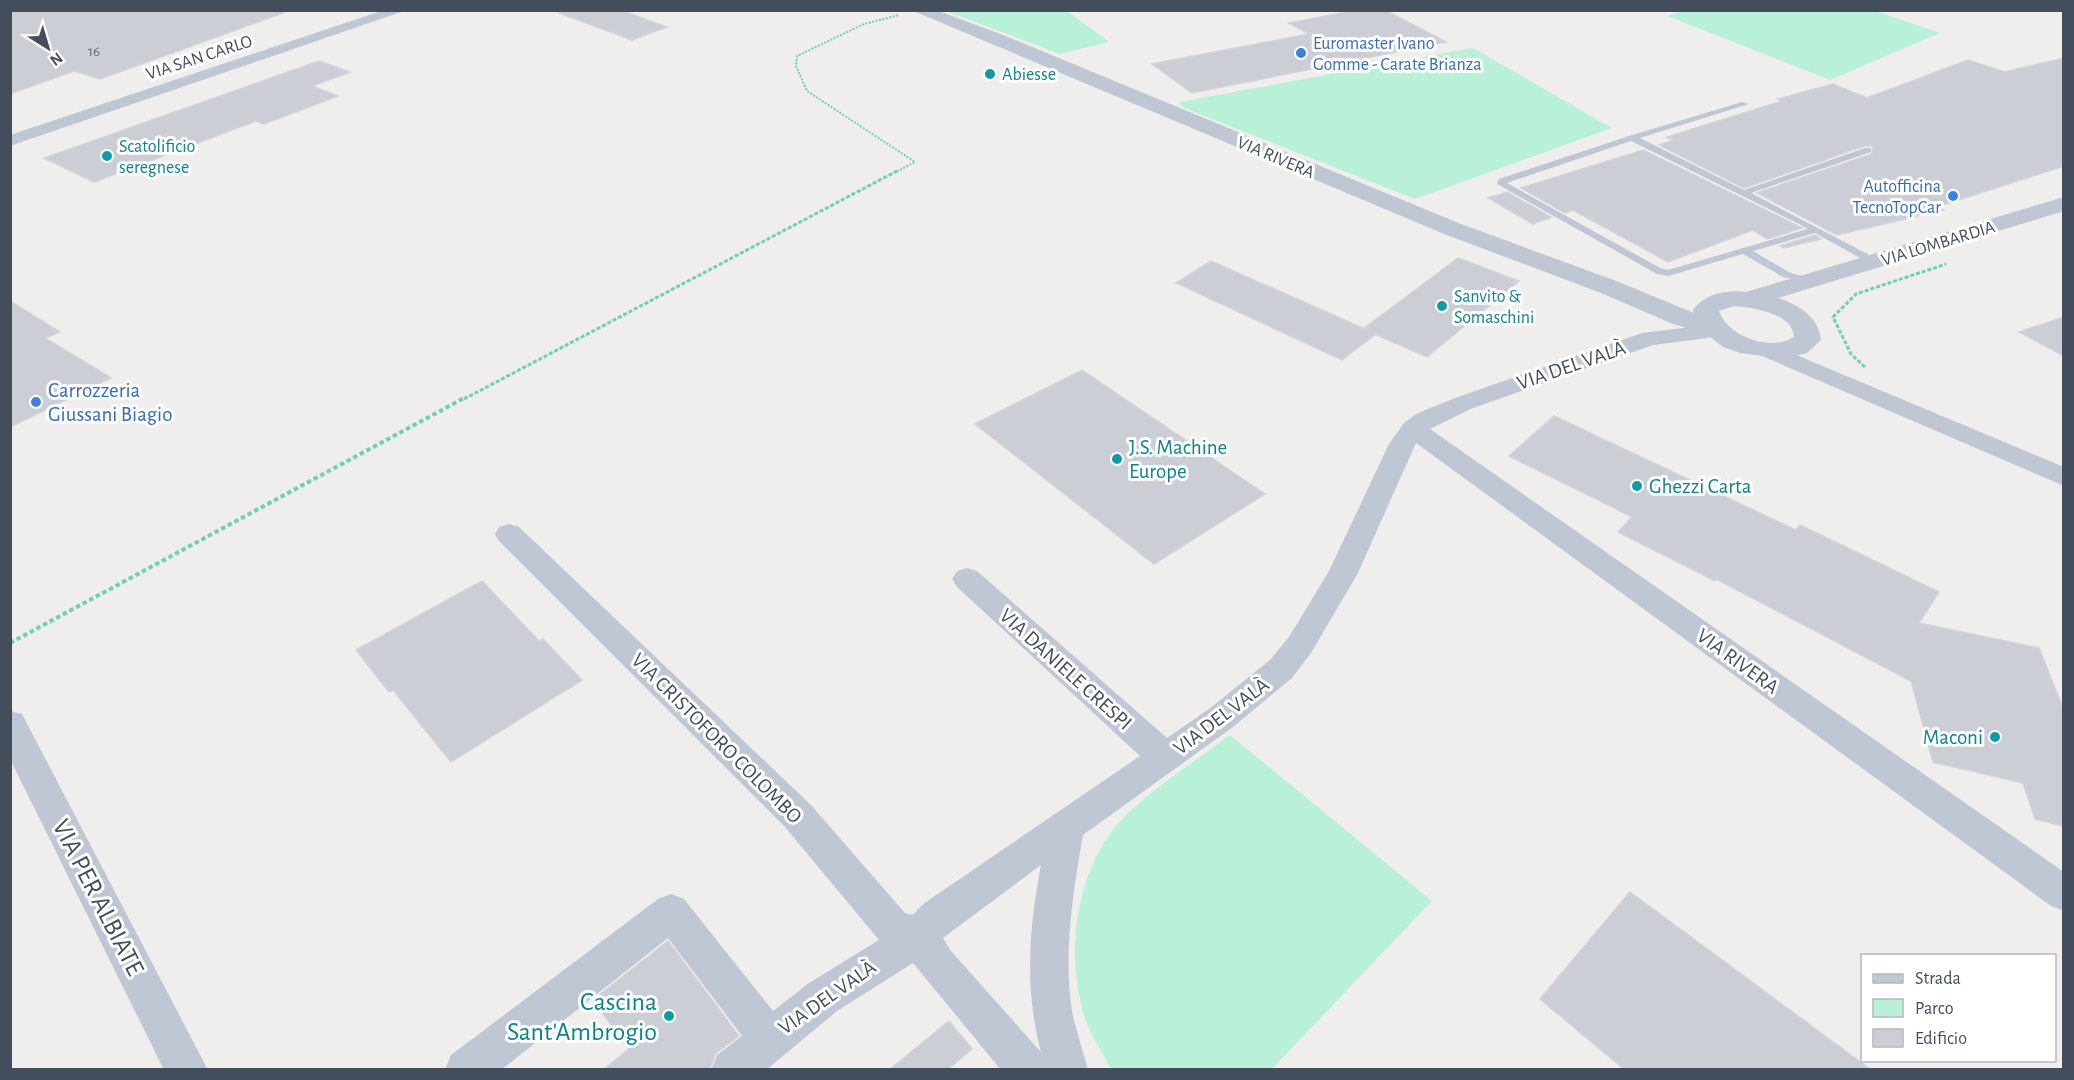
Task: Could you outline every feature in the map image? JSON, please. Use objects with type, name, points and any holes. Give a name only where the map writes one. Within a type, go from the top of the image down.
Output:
[{"type":"street","name":"VIA SAN CARLO","points":[[10,141],[400,10]]},
{"type":"street","name":"VIA RIVERA","points":[[912,12],[1064,65],[1238,141],[1464,234],[1641,301],[1681,320],[1713,321]]},
{"type":"street","name":"VIA LOMBARDIA","points":[[1749,299],[1812,282],[2064,204]]},
{"type":"street","points":[[1770,351],[1795,349],[1805,331],[1812,282]]},
{"type":"street","points":[[1859,378],[1779,308],[1749,299],[1734,298],[1713,321],[1740,344],[1859,378],[2064,477]]},
{"type":"street","name":"VIA DEL VALÀ","points":[[1641,301],[1657,312],[1662,324],[1659,332],[1650,338]]},
{"type":"street","name":"VIA DEL VALÀ","points":[[732,1070],[847,980],[923,936],[928,926],[937,917],[1166,758],[1253,694],[1281,669],[1300,645],[1343,573],[1402,444],[1413,429],[1425,420],[1464,403],[1650,338],[1713,321]]},
{"type":"street","name":"VIA RIVERA","points":[[1413,429],[2064,894]]},
{"type":"street","name":"VIA CRISTOFORO COLOMBO","points":[[509,534],[760,777],[798,816],[895,930],[923,936]]},
{"type":"street","name":"VIA DANIELE CRESPI","points":[[967,579],[1166,758]]},
{"type":"street","name":"VIA PER ALBIATE","points":[[10,724],[187,1070]]},
{"type":"street","points":[[1066,828],[1051,916],[1050,948],[1052,1011],[1067,1070]]},
{"type":"street","points":[[466,1070],[671,912],[770,1038]]},
{"type":"street","points":[[923,936],[926,949],[937,964],[1029,1070]]},
{"type":"lane","points":[[1745,104],[1632,138],[1502,181],[1502,184],[1657,271],[1677,272],[1815,230]]},
{"type":"lane","points":[[1632,138],[1875,262]]},
{"type":"lane","points":[[1743,193],[1868,150]]},
{"type":"lane","points":[[1745,251],[1787,275],[1812,282]]},
{"type":"path","points":[[10,643],[352,457],[915,162],[807,91],[796,66],[797,56],[841,34],[864,24],[912,12]]},
{"type":"path","points":[[1859,378],[1851,354],[1833,317],[1857,294],[1954,261]]},
{"type":"green space","points":[[1687,10],[1875,11],[1940,33],[1830,80],[1667,16]]},
{"type":"green space","points":[[946,11],[1067,11],[1109,42],[1060,54]]},
{"type":"green space","points":[[1473,48],[1612,128],[1415,199],[1184,108],[1179,102]]},
{"type":"green space","points":[[1230,735],[1432,901],[1272,1069],[1111,1069],[1085,1019],[1078,986],[1075,960],[1076,932],[1087,879],[1097,854],[1111,832],[1129,812],[1165,782]]},
{"type":"building","points":[[10,10],[283,10],[283,13],[100,79],[74,71],[10,94]]},
{"type":"building","points":[[560,10],[620,10],[667,27],[632,40],[559,13]]},
{"type":"building","name":"Euromaster Ivano Gomme - Carate Brianza","points":[[1356,10],[1385,10],[1446,42],[1192,93],[1152,64],[1309,34],[1289,23]]},
{"type":"building","points":[[2064,58],[2064,166],[1936,207],[1943,210],[1837,235],[1757,193],[1872,154],[1873,146],[1864,146],[1744,188],[1659,145],[1674,140],[1667,137],[1782,101],[1778,99],[1833,84],[1867,98],[1968,60],[2005,72]]},
{"type":"building","points":[[319,61],[350,72],[312,86],[338,96],[264,124],[256,121],[94,182],[44,158]]},
{"type":"building","points":[[1643,150],[1802,228],[1767,239],[1753,230],[1668,262],[1573,210],[1565,213],[1521,188]]},
{"type":"building","points":[[1507,192],[1551,217],[1533,224],[1488,198]]},
{"type":"building","points":[[1815,235],[1821,239],[1784,248],[1780,246]]},
{"type":"building","points":[[1458,258],[1519,281],[1427,357],[1363,329]]},
{"type":"building","points":[[1211,261],[1376,334],[1342,360],[1176,283]]},
{"type":"building","name":"Carrozzeria Giussani Biagio","points":[[10,301],[60,332],[45,338],[111,378],[10,427]]},
{"type":"building","points":[[2064,317],[2064,356],[2019,332]]},
{"type":"building","name":"J.S. Machine Europe","points":[[1082,370],[1265,494],[1154,564],[975,424]]},
{"type":"building","points":[[1554,416],[1796,530],[1800,525],[1939,592],[1919,623],[2039,648],[2064,711],[2064,826],[2035,819],[2023,783],[1933,762],[1911,681],[1716,579],[1715,581],[1618,532],[1632,517],[1509,456]]},
{"type":"building","points":[[482,581],[539,641],[543,639],[582,680],[451,762],[393,690],[389,692],[356,650]]},
{"type":"building","points":[[1630,892],[1871,1070],[1625,1070],[1540,999]]},
{"type":"building","name":"Cascina Sant'Ambrogio","points":[[668,941],[739,1036],[716,1053],[709,1070],[603,1070],[629,1049],[593,1000]]},
{"type":"building","points":[[949,1021],[972,1049],[947,1070],[889,1070]]},
{"type":"place","name":"Euromaster Ivano Gomme - Carate Brianza","points":[[1301,53]]},
{"type":"place","name":"Abiesse","points":[[990,74]]},
{"type":"place","name":"Scatolificio seregnese","points":[[107,156]]},
{"type":"place","name":"Autofficina TecnoTopCar","points":[[1953,196]]},
{"type":"place","name":"Sanvito & Somaschini","points":[[1442,306]]},
{"type":"place","name":"Carrozzeria Giussani Biagio","points":[[36,402]]},
{"type":"place","name":"J.S. Machine Europe","points":[[1117,459]]},
{"type":"place","name":"Ghezzi Carta","points":[[1637,486]]},
{"type":"place","name":"Maconi","points":[[1995,737]]},
{"type":"place","name":"Cascina Sant'Ambrogio","points":[[669,1016]]}]
